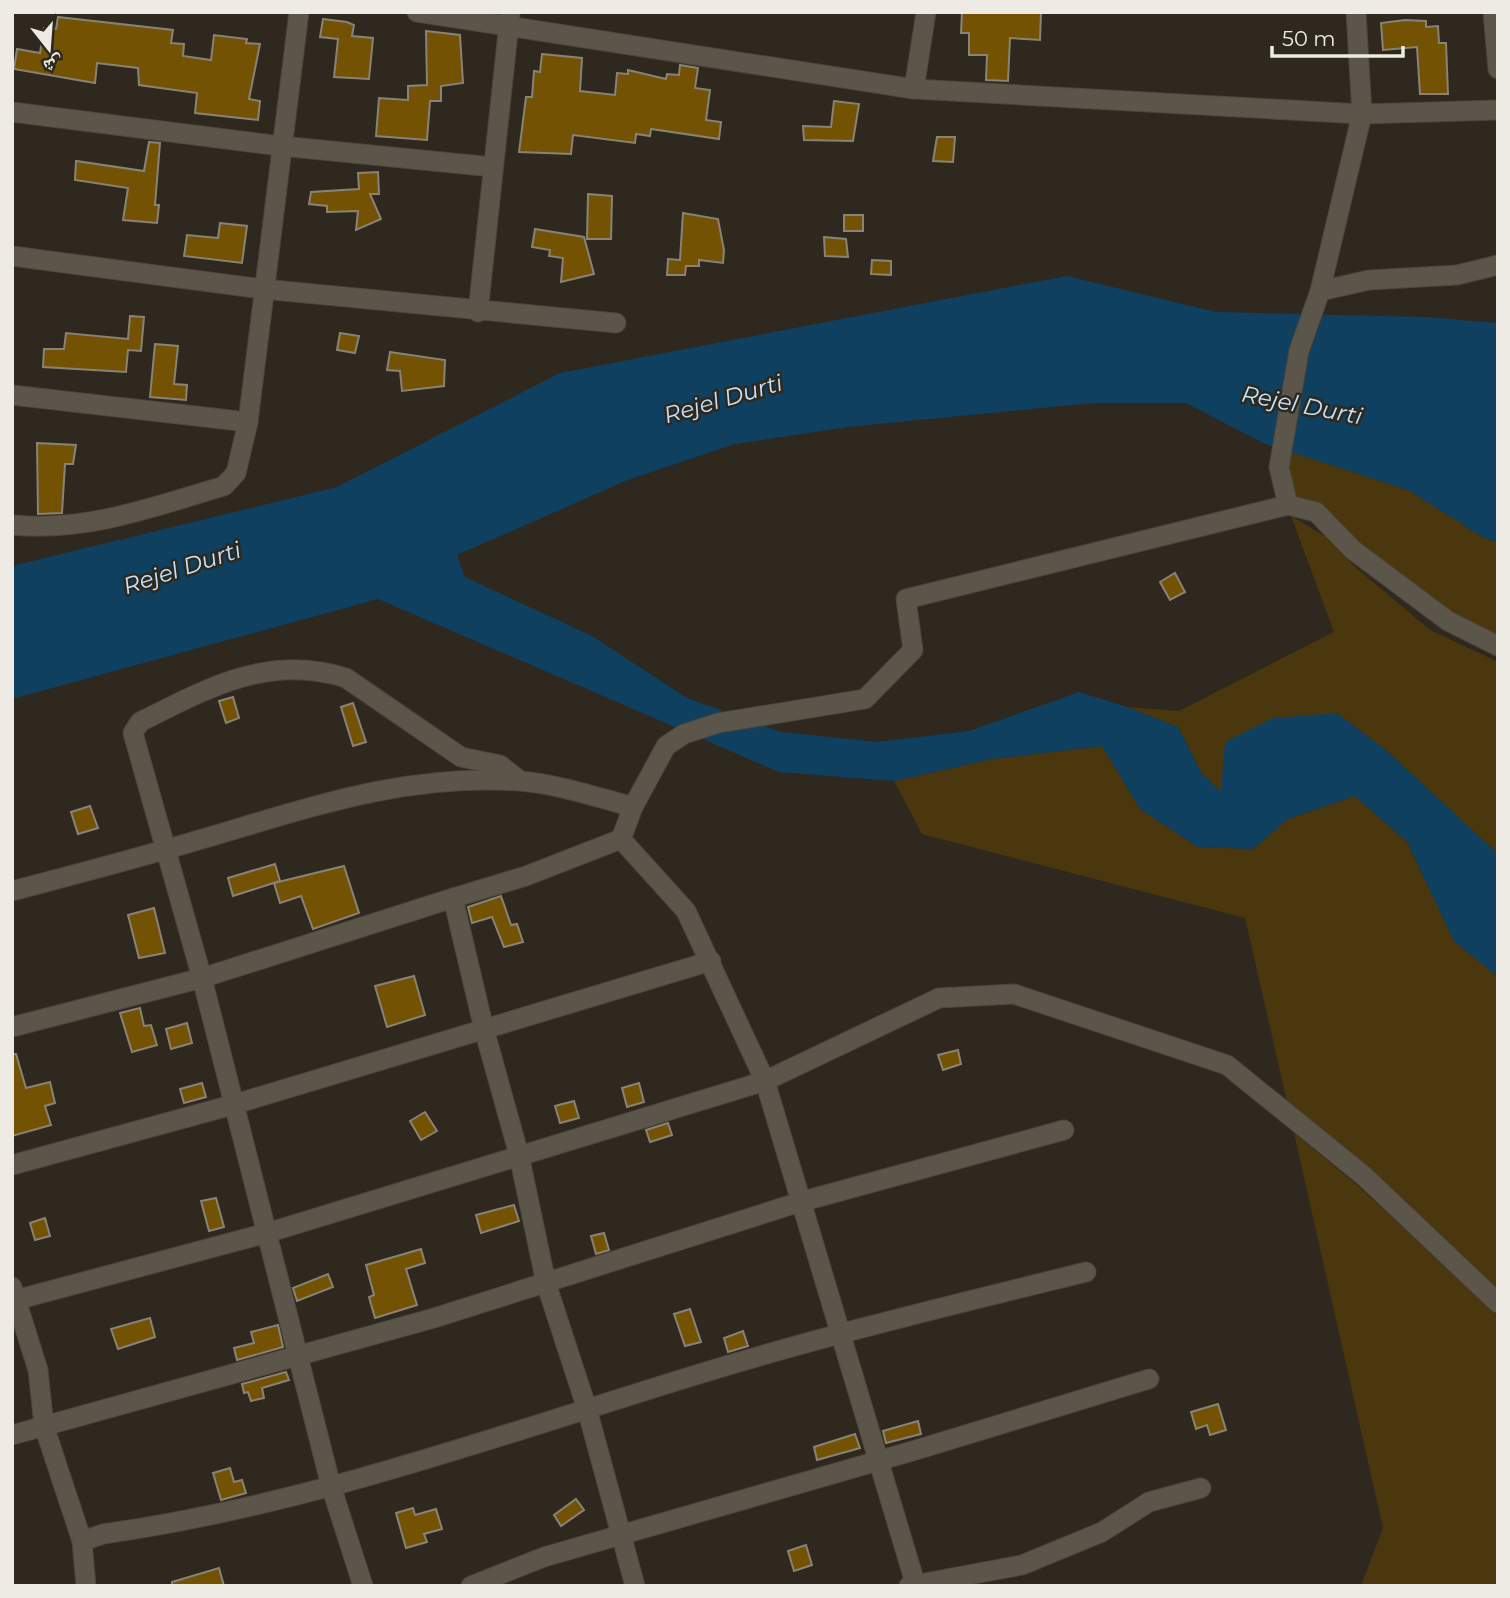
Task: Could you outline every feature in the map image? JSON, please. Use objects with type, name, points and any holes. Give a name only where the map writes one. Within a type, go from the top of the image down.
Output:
[{"type":"street","points":[[12,525],[78,526],[102,522],[224,485],[236,473],[248,422],[299,12]]},
{"type":"street","points":[[417,12],[510,19],[914,89],[1362,114],[1498,110]]},
{"type":"street","points":[[914,89],[926,12]]},
{"type":"street","points":[[1288,505],[1279,467],[1299,351],[1320,291],[1362,114],[1356,12]]},
{"type":"street","points":[[1493,12],[1498,69]]},
{"type":"street","points":[[478,312],[510,19]]},
{"type":"street","points":[[12,112],[281,146],[494,167]]},
{"type":"street","points":[[12,256],[263,289],[478,312],[616,323]]},
{"type":"street","points":[[1320,291],[1369,280],[1457,275],[1498,265]]},
{"type":"street","points":[[12,395],[248,422]]},
{"type":"street","points":[[12,1027],[202,978],[526,876],[621,839],[633,807],[666,746],[684,734],[718,723],[865,699],[913,650],[906,599],[1288,505],[1316,512],[1353,550],[1448,621],[1498,646]]},
{"type":"street","points":[[363,1586],[331,1486],[232,1105],[202,978],[134,733],[135,727],[222,681],[290,670],[329,673],[346,678],[461,757],[500,765],[520,781]]},
{"type":"street","points":[[12,891],[166,850],[363,792],[465,781],[520,781],[567,789],[633,807]]},
{"type":"street","points":[[621,839],[685,911],[711,961],[765,1081],[842,1333],[913,1585],[1022,1565],[1102,1532],[1149,1502],[1201,1488]]},
{"type":"street","points":[[453,898],[484,1029],[519,1155],[546,1283],[587,1409],[635,1586]]},
{"type":"street","points":[[12,1166],[232,1105],[711,961]]},
{"type":"street","points":[[86,1586],[82,1541],[44,1426],[37,1370],[14,1296],[267,1233],[765,1081],[939,998],[1014,994],[1227,1065],[1364,1175],[1498,1303]]},
{"type":"street","points":[[12,1435],[546,1283],[800,1202],[1064,1130]]},
{"type":"street","points":[[82,1541],[103,1534],[236,1511],[331,1486],[842,1333],[1086,1272]]},
{"type":"street","points":[[471,1586],[544,1556],[877,1461],[1149,1379]]},
{"type":"shaded area","points":[[1288,451],[1408,490],[1481,536],[1498,543],[1498,639],[1451,615],[1293,500],[1284,466]]},
{"type":"shaded area","points":[[1291,516],[1326,537],[1354,566],[1430,630],[1498,662],[1498,854],[1387,751],[1337,713],[1221,792],[1202,774],[1178,727],[1127,707],[1179,711],[1334,632]]},
{"type":"shaded area","points":[[1102,746],[1140,809],[1198,847],[1253,849],[1288,819],[1355,796],[1407,842],[1454,941],[1498,977],[1498,1291],[1288,1106],[1245,918],[922,834],[894,781],[992,759]]},
{"type":"shaded area","points":[[1294,1133],[1357,1185],[1498,1316],[1498,1586],[1361,1586],[1383,1528]]},
{"type":"water","name":"Rejel Durti","points":[[1067,276],[1216,312],[1425,317],[1498,323],[1498,543],[1481,536],[1408,490],[1265,444],[1186,403],[1093,403],[848,427],[735,444],[628,480],[457,555],[465,577],[592,636],[687,698],[781,732],[877,742],[969,731],[1079,692],[1178,727],[1202,774],[1221,791],[1225,742],[1273,718],[1337,713],[1387,751],[1498,854],[1498,977],[1454,941],[1407,842],[1355,796],[1288,819],[1253,849],[1198,847],[1140,809],[1102,746],[992,759],[894,781],[779,772],[378,599],[12,699],[12,566],[337,487],[560,373]]},
{"type":"building","points":[[962,12],[1041,12],[1040,40],[1010,38],[1008,81],[986,80],[987,55],[969,55],[969,33],[961,33]]},
{"type":"building","points":[[58,17],[173,30],[171,43],[184,44],[183,56],[211,60],[214,35],[247,39],[246,43],[260,44],[249,99],[260,101],[258,120],[195,113],[197,93],[139,85],[138,68],[97,63],[95,83],[14,69],[17,49],[40,53],[44,28],[56,29]]},
{"type":"building","points":[[323,19],[347,22],[354,25],[352,36],[373,38],[369,79],[334,77],[338,39],[320,37]]},
{"type":"building","points":[[1426,21],[1426,27],[1438,26],[1439,43],[1446,43],[1448,94],[1420,94],[1417,47],[1383,50],[1381,23]]},
{"type":"building","points":[[426,31],[460,35],[463,83],[441,86],[441,101],[430,101],[427,140],[376,136],[379,98],[408,100],[408,86],[427,85]]},
{"type":"building","points":[[542,54],[582,58],[580,91],[615,95],[617,73],[628,74],[628,70],[666,79],[667,74],[679,75],[680,65],[698,68],[695,88],[710,90],[706,120],[721,122],[719,139],[651,129],[650,136],[636,134],[635,143],[573,135],[571,154],[519,152],[526,97],[532,97],[534,71],[540,72]]},
{"type":"building","points":[[834,101],[859,104],[853,141],[804,140],[803,126],[831,127]]},
{"type":"building","points":[[937,137],[955,137],[953,162],[933,161]]},
{"type":"building","points":[[149,142],[160,143],[155,205],[159,205],[157,223],[123,220],[128,188],[75,180],[76,161],[144,171]]},
{"type":"building","points":[[378,172],[379,194],[370,194],[381,219],[356,230],[358,211],[327,212],[327,206],[309,204],[311,192],[359,189],[358,173]]},
{"type":"building","points":[[588,194],[612,196],[611,239],[587,239]]},
{"type":"building","points":[[683,213],[718,219],[724,250],[723,263],[699,260],[699,266],[686,266],[685,275],[667,275],[668,259],[680,260]]},
{"type":"building","points":[[844,215],[863,215],[863,231],[844,231]]},
{"type":"building","points":[[220,223],[247,226],[242,263],[184,256],[187,235],[218,238]]},
{"type":"building","points":[[535,229],[584,237],[594,274],[561,282],[563,258],[549,256],[550,250],[532,247]]},
{"type":"building","points":[[824,237],[846,239],[848,257],[825,256]]},
{"type":"building","points":[[872,260],[891,261],[891,275],[871,274]]},
{"type":"building","points":[[130,316],[144,317],[141,351],[128,350],[126,372],[43,367],[44,349],[64,349],[66,333],[128,339]]},
{"type":"building","points":[[340,333],[359,336],[355,353],[337,350]]},
{"type":"building","points":[[155,344],[178,346],[174,384],[187,385],[186,400],[150,397]]},
{"type":"building","points":[[390,352],[445,360],[444,386],[402,391],[400,371],[387,370]]},
{"type":"building","points":[[37,443],[76,445],[73,464],[65,464],[62,513],[38,514]]},
{"type":"building","points":[[1175,573],[1185,592],[1170,600],[1160,582]]},
{"type":"building","points":[[233,697],[239,718],[226,723],[219,701]]},
{"type":"building","points":[[353,703],[366,742],[353,746],[341,707]]},
{"type":"building","points":[[90,806],[98,828],[78,834],[71,812]]},
{"type":"building","points":[[275,864],[280,881],[233,896],[228,878]]},
{"type":"building","points":[[344,866],[359,913],[313,929],[301,896],[280,903],[274,883]]},
{"type":"building","points":[[501,896],[511,925],[517,924],[523,942],[504,947],[492,917],[472,923],[468,907]]},
{"type":"building","points":[[154,908],[165,953],[139,958],[128,915]]},
{"type":"building","points":[[414,976],[425,1015],[387,1027],[375,986]]},
{"type":"building","points":[[140,1008],[144,1026],[151,1025],[157,1045],[132,1052],[120,1013]]},
{"type":"building","points":[[187,1023],[192,1043],[171,1049],[166,1029]]},
{"type":"building","points":[[958,1050],[961,1064],[943,1070],[938,1055]]},
{"type":"building","points":[[12,1054],[16,1054],[26,1088],[50,1082],[55,1103],[45,1106],[51,1125],[12,1136]]},
{"type":"building","points":[[202,1083],[206,1097],[184,1103],[180,1089]]},
{"type":"building","points":[[639,1083],[644,1102],[627,1107],[622,1088]]},
{"type":"building","points":[[574,1101],[579,1118],[560,1123],[555,1106]]},
{"type":"building","points":[[425,1112],[437,1131],[421,1140],[410,1121]]},
{"type":"building","points":[[668,1123],[672,1135],[650,1142],[646,1130]]},
{"type":"building","points":[[216,1198],[224,1227],[209,1231],[201,1201]]},
{"type":"building","points":[[514,1205],[519,1221],[481,1233],[476,1215]]},
{"type":"building","points":[[45,1218],[50,1236],[35,1240],[30,1223]]},
{"type":"building","points":[[604,1233],[609,1250],[596,1254],[591,1236]]},
{"type":"building","points":[[421,1249],[425,1263],[406,1269],[417,1305],[375,1318],[369,1297],[374,1295],[366,1265]]},
{"type":"building","points":[[328,1274],[333,1287],[297,1301],[293,1288]]},
{"type":"building","points":[[690,1309],[701,1342],[685,1346],[674,1314]]},
{"type":"building","points":[[150,1318],[155,1337],[118,1349],[111,1329]]},
{"type":"building","points":[[278,1325],[283,1347],[237,1360],[234,1348],[254,1343],[251,1332]]},
{"type":"building","points":[[743,1331],[748,1346],[728,1352],[724,1338]]},
{"type":"building","points":[[286,1372],[289,1380],[262,1388],[264,1398],[251,1401],[248,1392],[244,1393],[242,1384]]},
{"type":"building","points":[[1218,1404],[1226,1430],[1210,1435],[1207,1425],[1196,1429],[1191,1412]]},
{"type":"building","points":[[918,1421],[921,1434],[886,1443],[883,1431]]},
{"type":"building","points":[[855,1434],[860,1448],[817,1460],[814,1447]]},
{"type":"building","points":[[230,1468],[234,1482],[242,1480],[246,1493],[221,1500],[213,1473]]},
{"type":"building","points":[[576,1499],[584,1510],[561,1526],[554,1515]]},
{"type":"building","points":[[413,1508],[415,1515],[436,1509],[442,1529],[424,1534],[427,1542],[406,1548],[396,1513]]},
{"type":"building","points":[[806,1545],[812,1565],[794,1571],[788,1551]]},
{"type":"building","points":[[219,1568],[224,1586],[172,1586],[172,1582]]}]
